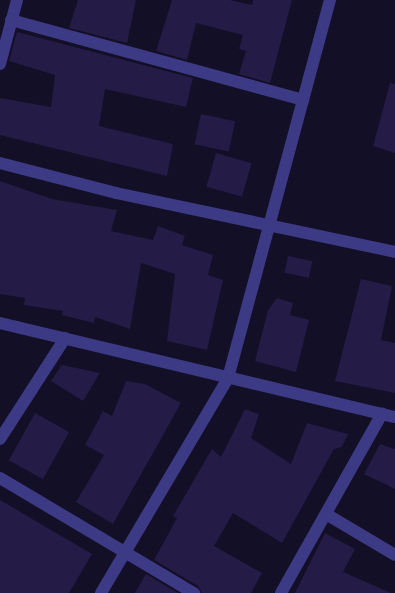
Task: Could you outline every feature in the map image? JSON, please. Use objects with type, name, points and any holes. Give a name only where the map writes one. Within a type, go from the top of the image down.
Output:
[{"type":"street","points":[[0,64],[17,0]]},
{"type":"street","points":[[101,593],[228,378],[330,0]]},
{"type":"street","points":[[11,20],[303,100]]},
{"type":"street","points":[[0,163],[395,252]]},
{"type":"street","points":[[0,323],[389,415],[326,514],[281,593]]},
{"type":"street","points":[[0,439],[65,338]]},
{"type":"street","points":[[0,478],[194,593]]},
{"type":"street","points":[[326,514],[395,555]]},
{"type":"building","points":[[78,0],[136,0],[127,43],[69,28]]},
{"type":"building","points":[[172,0],[230,0],[252,5],[253,0],[292,0],[270,83],[239,74],[246,51],[239,49],[243,35],[196,23],[187,60],[156,51]]},
{"type":"building","points":[[17,32],[193,78],[186,107],[105,89],[99,126],[173,144],[167,176],[0,135],[0,98],[51,107],[55,75],[9,61]]},
{"type":"building","points":[[390,83],[395,84],[395,153],[373,146]]},
{"type":"building","points":[[201,114],[235,121],[229,152],[195,144]]},
{"type":"building","points":[[216,153],[252,163],[242,197],[206,187]]},
{"type":"building","points":[[0,181],[52,199],[117,210],[111,231],[153,240],[158,226],[185,236],[182,245],[213,255],[208,275],[223,280],[207,350],[167,341],[175,274],[141,263],[130,329],[95,317],[94,323],[62,315],[63,311],[24,305],[25,298],[0,294]]},
{"type":"building","points":[[288,256],[312,261],[309,278],[284,273]]},
{"type":"building","points":[[361,279],[392,286],[381,340],[395,343],[395,393],[335,381]]},
{"type":"building","points":[[277,298],[293,303],[290,315],[309,320],[296,372],[255,361],[268,310]]},
{"type":"building","points":[[62,365],[100,373],[83,401],[51,381]]},
{"type":"building","points":[[126,381],[145,384],[181,403],[113,524],[76,502],[104,455],[85,445],[103,411],[112,416]]},
{"type":"building","points":[[245,409],[259,414],[251,438],[291,464],[307,423],[348,434],[342,447],[334,449],[282,543],[233,513],[214,546],[262,573],[251,593],[202,593],[198,586],[154,560],[177,518],[173,516],[212,449],[221,457]]},
{"type":"building","points":[[35,413],[69,432],[43,479],[9,460]]},
{"type":"building","points":[[380,444],[395,449],[395,489],[364,474]]},
{"type":"building","points":[[0,500],[92,554],[69,593],[0,593]]},
{"type":"building","points":[[325,533],[355,549],[343,572],[391,593],[295,593]]},
{"type":"building","points":[[146,574],[178,593],[135,593]]}]
